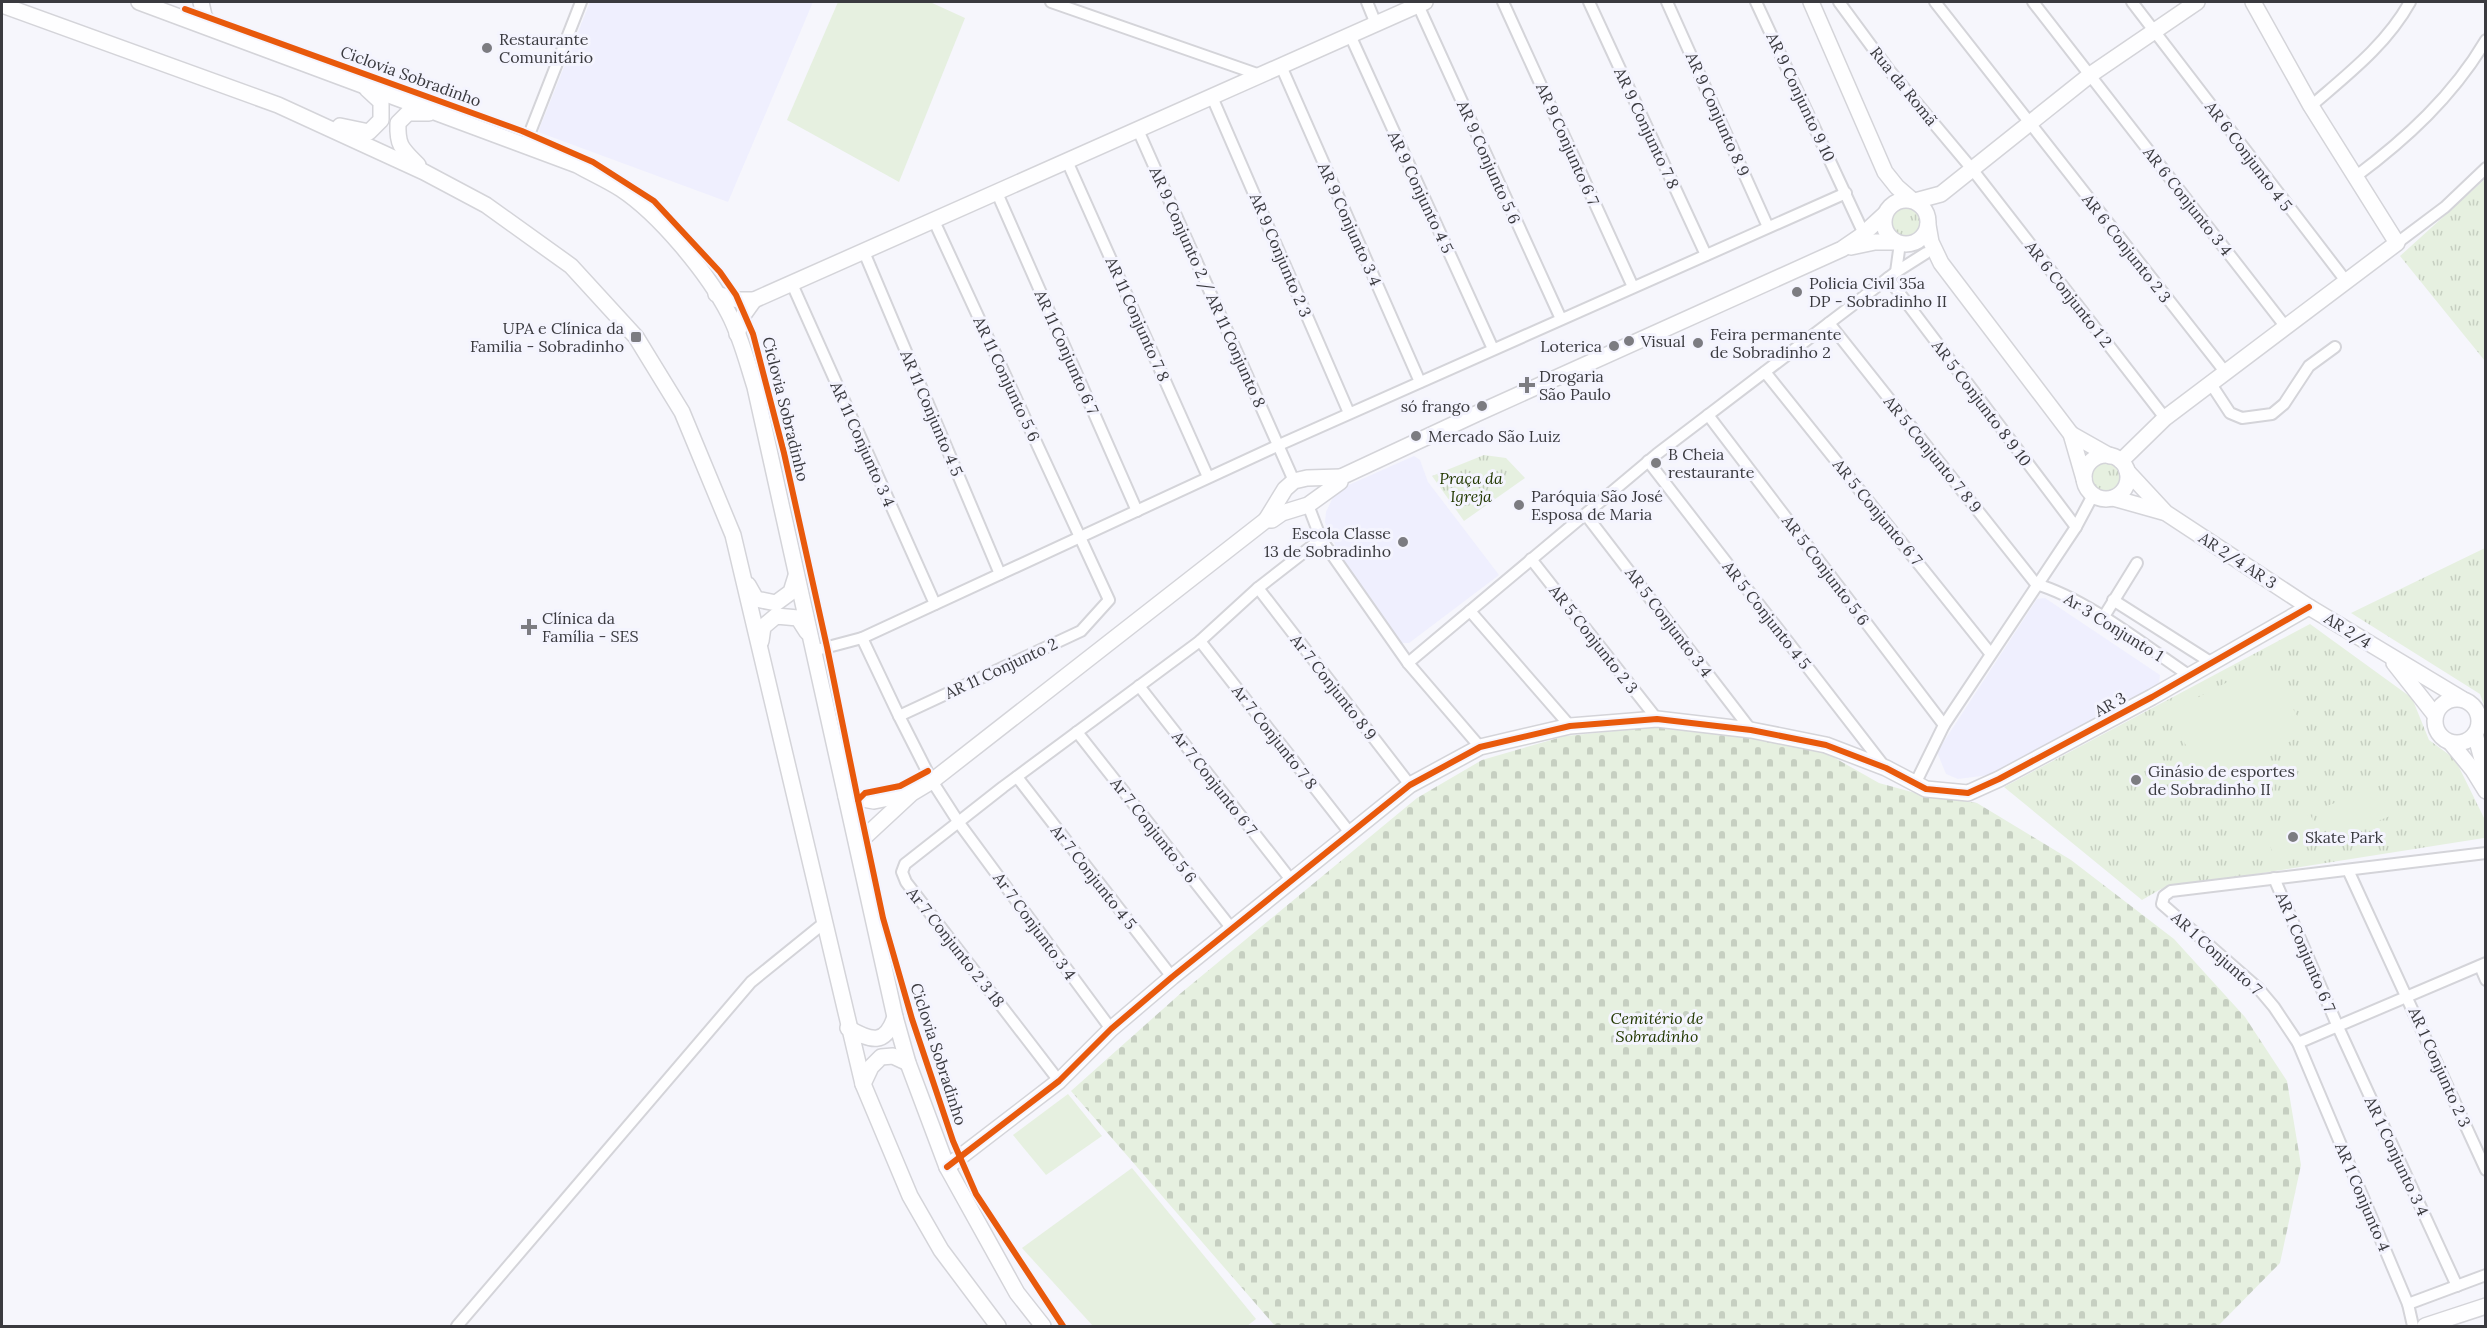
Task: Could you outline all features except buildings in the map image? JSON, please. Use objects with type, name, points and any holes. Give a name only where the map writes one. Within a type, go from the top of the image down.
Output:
[{"type":"street","points":[[139,2],[576,165],[621,189],[652,214],[693,260],[728,312],[754,387],[908,1063],[946,1167],[1017,1293],[1038,1325]]},
{"type":"street","points":[[177,15],[192,2]]},
{"type":"street","points":[[201,2],[204,16],[213,29]]},
{"type":"street","points":[[525,146],[581,2]]},
{"type":"street","points":[[1051,2],[1260,75]]},
{"type":"street","points":[[1367,2],[1376,24]]},
{"type":"street","name":"AR 9 Conjunto 6 7","points":[[1503,2],[1633,287]]},
{"type":"street","name":"AR 9 Conjunto 7 8","points":[[1589,2],[1706,255]]},
{"type":"street","name":"AR 9 Conjunto 8 9","points":[[1667,2],[1768,227]]},
{"type":"street","name":"AR 9 Conjunto 9 10","points":[[1756,2],[1864,234]]},
{"type":"street","points":[[1811,2],[1885,172],[1897,187],[1927,213],[1931,242],[1941,263],[2071,434],[2087,487],[2093,495],[2099,498],[2113,498],[2166,513]]},
{"type":"street","name":"Rua da Romã","points":[[1839,2],[1889,70],[1972,169]]},
{"type":"street","name":"AR 6 Conjunto 2 3","points":[[1935,2],[2226,373]]},
{"type":"street","name":"AR 6 Conjunto 3 4","points":[[2033,2],[2285,326]]},
{"type":"street","name":"AR 6 Conjunto 4 5","points":[[2132,2],[2346,281]]},
{"type":"street","points":[[857,844],[912,793],[932,781],[1266,520],[1267,515],[1295,482],[1341,477],[1842,249],[1864,234],[1900,200],[1914,201],[1939,195],[2090,75],[2196,2]]},
{"type":"street","points":[[2311,106],[2373,52],[2399,22],[2410,2]]},
{"type":"street","points":[[716,294],[738,300],[754,300],[1422,3]]},
{"type":"street","name":"AR 9 Conjunto 5 6","points":[[1422,3],[1561,320]]},
{"type":"street","points":[[2252,3],[2311,106],[2397,243]]},
{"type":"street","points":[[2,5],[278,105],[349,129],[369,132],[381,120],[381,102],[362,85]]},
{"type":"street","name":"AR 9 Conjunto 4 5","points":[[1350,35],[1493,350]]},
{"type":"street","points":[[2355,177],[2388,152],[2441,103],[2470,67],[2486,40]]},
{"type":"street","name":"AR 9 Conjunto 3 4","points":[[1281,66],[1420,382]]},
{"type":"street","name":"AR 9 Conjunto 2 3","points":[[1212,97],[1349,413]]},
{"type":"street","points":[[278,105],[424,172],[486,205],[571,266],[636,337],[682,412],[733,535],[863,1084],[910,1196],[941,1250],[998,1326]]},
{"type":"street","points":[[424,172],[406,153],[398,140],[398,123],[408,113],[438,113]]},
{"type":"street","name":"AR 9 Conjunto 2 / AR 11 Conjunto 8","points":[[1138,130],[1295,482]]},
{"type":"street","name":"AR 11 Conjunto 7 8","points":[[1067,161],[1208,477]]},
{"type":"street","points":[[2120,463],[2165,418],[2445,207],[2486,168]]},
{"type":"street","name":"AR 6 Conjunto 1 2","points":[[1972,169],[2165,418]]},
{"type":"street","points":[[1885,172],[1884,226],[1890,238],[1926,252],[1941,263]]},
{"type":"street","name":"AR 11 Conjunto 6 7","points":[[997,193],[1137,511]]},
{"type":"street","points":[[811,644],[862,638],[1349,413],[1846,193]]},
{"type":"street","points":[[1842,249],[1875,242],[1902,243],[1923,237],[1939,195]]},
{"type":"street","name":"AR 11 Conjunto 5 6","points":[[934,221],[1080,537]]},
{"type":"street","points":[[1892,275],[1902,243]]},
{"type":"street","name":"AR 11 Conjunto 4 5","points":[[864,252],[1000,574]]},
{"type":"street","points":[[1408,663],[1648,461],[1892,275],[1926,252]]},
{"type":"street","name":"AR 5 Conjunto 8 9 10","points":[[1892,275],[2076,527]]},
{"type":"street","name":"AR 11 Conjunto 3 4","points":[[792,284],[935,604]]},
{"type":"street","points":[[737,334],[744,314],[754,300]]},
{"type":"street","name":"AR 5 Conjunto 7 8 9","points":[[1829,323],[2036,584]]},
{"type":"street","points":[[2211,384],[2230,413],[2242,418],[2272,414],[2284,404],[2309,366],[2335,347]]},
{"type":"street","name":"AR 5 Conjunto 6 7","points":[[1765,372],[1990,653]]},
{"type":"street","name":"AR 5 Conjunto 5 6","points":[[1708,415],[1944,725]]},
{"type":"street","points":[[2071,434],[2120,463],[2166,513]]},
{"type":"street","points":[[2084,478],[2085,470],[2096,458],[2120,463]]},
{"type":"street","name":"AR 5 Conjunto 4 5","points":[[1648,461],[1886,768]]},
{"type":"street","points":[[2113,498],[2124,490],[2128,478],[2120,463]]},
{"type":"street","points":[[1266,520],[1272,520],[1308,504],[1340,482],[1341,477]]},
{"type":"street","points":[[1295,482],[1289,501],[1308,504]]},
{"type":"street","points":[[1295,482],[1314,484],[1308,504],[1322,539],[1408,663],[1480,747]]},
{"type":"street","points":[[1915,784],[1944,725],[2076,527],[2093,495]]},
{"type":"street","name":"AR 2/4 AR 3","points":[[2166,513],[2309,607]]},
{"type":"street","name":"AR 5 Conjunto 3 4","points":[[1586,514],[1751,730]]},
{"type":"street","name":"AR 11 Conjunto 2","points":[[899,716],[1081,631],[1109,600],[1080,537]]},
{"type":"street","points":[[959,823],[1200,641],[1258,588],[1322,539]]},
{"type":"street","name":"AR 5 Conjunto 2 3","points":[[1531,560],[1657,719]]},
{"type":"street","points":[[2103,618],[2137,563]]},
{"type":"street","points":[[745,580],[756,599],[776,603],[791,592],[797,574]]},
{"type":"street","name":"Ar 3 Conjunto 1","points":[[2036,584],[2060,593],[2103,618],[2190,676]]},
{"type":"street","name":"Ar 7 Conjunto 8 9","points":[[1258,588],[1410,785]]},
{"type":"street","points":[[2113,600],[2212,663]]},
{"type":"street","name":"AR 3","points":[[946,1167],[1059,1081],[1111,1029],[1172,976],[1410,785],[1480,747],[1570,726],[1657,719],[1751,730],[1826,746],[1886,768],[1926,789],[1968,793],[2000,779],[2190,676],[2309,607]]},
{"type":"street","name":"AR 2/4","points":[[2309,607],[2462,699]]},
{"type":"street","points":[[1470,611],[1570,726]]},
{"type":"street","points":[[760,647],[763,627],[776,616],[798,618],[811,644]]},
{"type":"street","points":[[862,638],[899,716]]},
{"type":"street","name":"Ar 7 Conjunto 7 8","points":[[1200,641],[1350,833]]},
{"type":"street","points":[[2386,654],[2435,715]]},
{"type":"street","name":"Ar 7 Conjunto 6 7","points":[[1139,686],[1291,880]]},
{"type":"street","points":[[2451,743],[2468,740],[2475,734],[2479,724],[2478,713],[2472,704],[2462,699],[2451,699],[2441,705],[2435,715],[2435,727],[2441,737],[2451,743],[2474,770],[2486,791]]},
{"type":"street","name":"Ar 7 Conjunto 3 4","points":[[899,716],[932,781],[959,823],[1111,1029]]},
{"type":"street","name":"Ar 7 Conjunto 5 6","points":[[1077,732],[1232,929]]},
{"type":"street","points":[[2475,734],[2486,774]]},
{"type":"street","name":"Ar 7 Conjunto 4 5","points":[[1017,777],[1172,976]]},
{"type":"street","points":[[846,796],[874,801],[912,793]]},
{"type":"street","name":"Ar 7 Conjunto 2 3 18","points":[[959,823],[905,864],[902,872],[906,882],[1059,1081]]},
{"type":"street","points":[[2274,878],[2486,853]]},
{"type":"street","name":"AR 1 Conjunto 2 3","points":[[2348,870],[2486,1170]]},
{"type":"street","name":"AR 1 Conjunto 6 7","points":[[2274,878],[2338,1027]]},
{"type":"street","name":"AR 1 Conjunto 7","points":[[2274,878],[2171,891],[2164,896],[2162,904],[2258,988],[2298,1043]]},
{"type":"street","points":[[457,1326],[751,982],[824,923]]},
{"type":"street","points":[[2298,1043],[2483,965],[2486,980]]},
{"type":"street","points":[[848,1028],[865,1038],[879,1038],[890,1031],[896,1017]]},
{"type":"street","name":"AR 1 Conjunto 3 4","points":[[2338,1027],[2457,1286]]},
{"type":"street","name":"AR 1 Conjunto 4","points":[[2298,1043],[2408,1304],[2413,1326]]},
{"type":"street","points":[[863,1084],[871,1067],[881,1057],[893,1056],[908,1063]]},
{"type":"street","points":[[2408,1304],[2486,1275]]},
{"type":"street","points":[[2425,1326],[2445,1323],[2486,1306]]},
{"type":"shaded area","points":[[590,2],[813,2],[728,202],[538,132]]},
{"type":"shaded area","name":"Escola Classe 13 de Sobradinho","points":[[1414,456],[1420,460],[1428,482],[1499,575],[1409,643],[1401,643],[1343,563],[1325,522],[1326,512],[1335,493]]},
{"type":"shaded area","points":[[2045,598],[2160,675],[2159,684],[1989,775],[1958,779],[1946,774],[1937,752],[2037,599]]},
{"type":"green space","points":[[838,2],[930,2],[965,18],[899,182],[787,120]]},
{"type":"green space","points":[[2485,179],[2485,361],[2400,256]]},
{"type":"green space","points":[[1906,205],[1918,210],[1923,222],[1918,234],[1906,239],[1894,234],[1889,222],[1894,210]]},
{"type":"green space","name":"Praça da Igreja","points":[[1484,455],[1506,458],[1525,478],[1464,521],[1432,476]]},
{"type":"green space","points":[[2107,462],[2119,467],[2124,479],[2119,491],[2107,496],[2095,491],[2090,479],[2095,467]]},
{"type":"green space","points":[[2485,548],[2485,708],[2480,694],[2351,613]]},
{"type":"green space","points":[[2310,624],[2412,698],[2429,740],[2455,759],[2485,820],[2484,838],[2161,889],[2142,900],[2004,787]]},
{"type":"green space","points":[[2266,662],[2307,733],[2207,783],[2168,713]]},
{"type":"green space","name":"Cemitério de Sobradinho","points":[[1656,727],[1740,734],[1826,753],[1879,783],[1919,794],[1977,803],[2071,860],[2174,939],[2245,1017],[2287,1081],[2301,1165],[2280,1263],[2218,1326],[1275,1326],[1071,1091],[1181,993],[1417,798],[1482,760],[1565,736]]},
{"type":"green space","points":[[2377,785],[2390,816],[2331,840],[2318,810]]},
{"type":"green space","name":"Skate Park","points":[[2310,814],[2322,840],[2277,861],[2264,834]]},
{"type":"green space","points":[[1068,1094],[1102,1136],[1046,1175],[1013,1135]]},
{"type":"green space","points":[[1132,1168],[1256,1319],[1247,1326],[1093,1326],[1022,1248]]},
{"type":"cycle path","name":"Ciclovia Sobradinho","points":[[185,9],[522,131],[593,162],[654,201],[720,272],[736,295],[753,334],[784,453],[858,800],[865,793],[900,786],[928,771]]},
{"type":"cycle path","points":[[947,1167],[1059,1081],[1111,1029],[1172,977],[1410,785],[1480,747],[1570,726],[1657,719],[1751,730],[1826,745],[1886,768],[1926,789],[1968,793],[1999,779],[2152,697],[2309,607]]},
{"type":"cycle path","name":"Ciclovia Sobradinho","points":[[858,800],[883,918],[912,1019],[953,1141],[976,1194],[1063,1326]]},
{"type":"place","name":"Restaurante Comunitário","points":[[487,48]]},
{"type":"place","name":"Policia Civil 35a DP - Sobradinho II","points":[[1797,292]]},
{"type":"place","name":"UPA e Clínica da Familia - Sobradinho","points":[[636,337]]},
{"type":"place","name":"Visual","points":[[1629,341]]},
{"type":"place","name":"Feira permanente de Sobradinho 2","points":[[1698,343]]},
{"type":"place","name":"Loterica","points":[[1614,346]]},
{"type":"place","name":"Drogaria São Paulo","points":[[1527,385]]},
{"type":"place","name":"só frango","points":[[1482,406]]},
{"type":"place","name":"Mercado São Luiz","points":[[1416,436]]},
{"type":"place","name":"B Cheia restaurante","points":[[1656,463]]},
{"type":"place","name":"Paróquia São José Esposa de Maria","points":[[1519,505]]},
{"type":"place","name":"Escola Classe 13 de Sobradinho","points":[[1403,542]]},
{"type":"place","name":"Clínica da Família - SES","points":[[529,627]]},
{"type":"place","name":"Ginásio de esportes de Sobradinho II","points":[[2136,780]]},
{"type":"place","name":"Skate Park","points":[[2293,837]]}]
